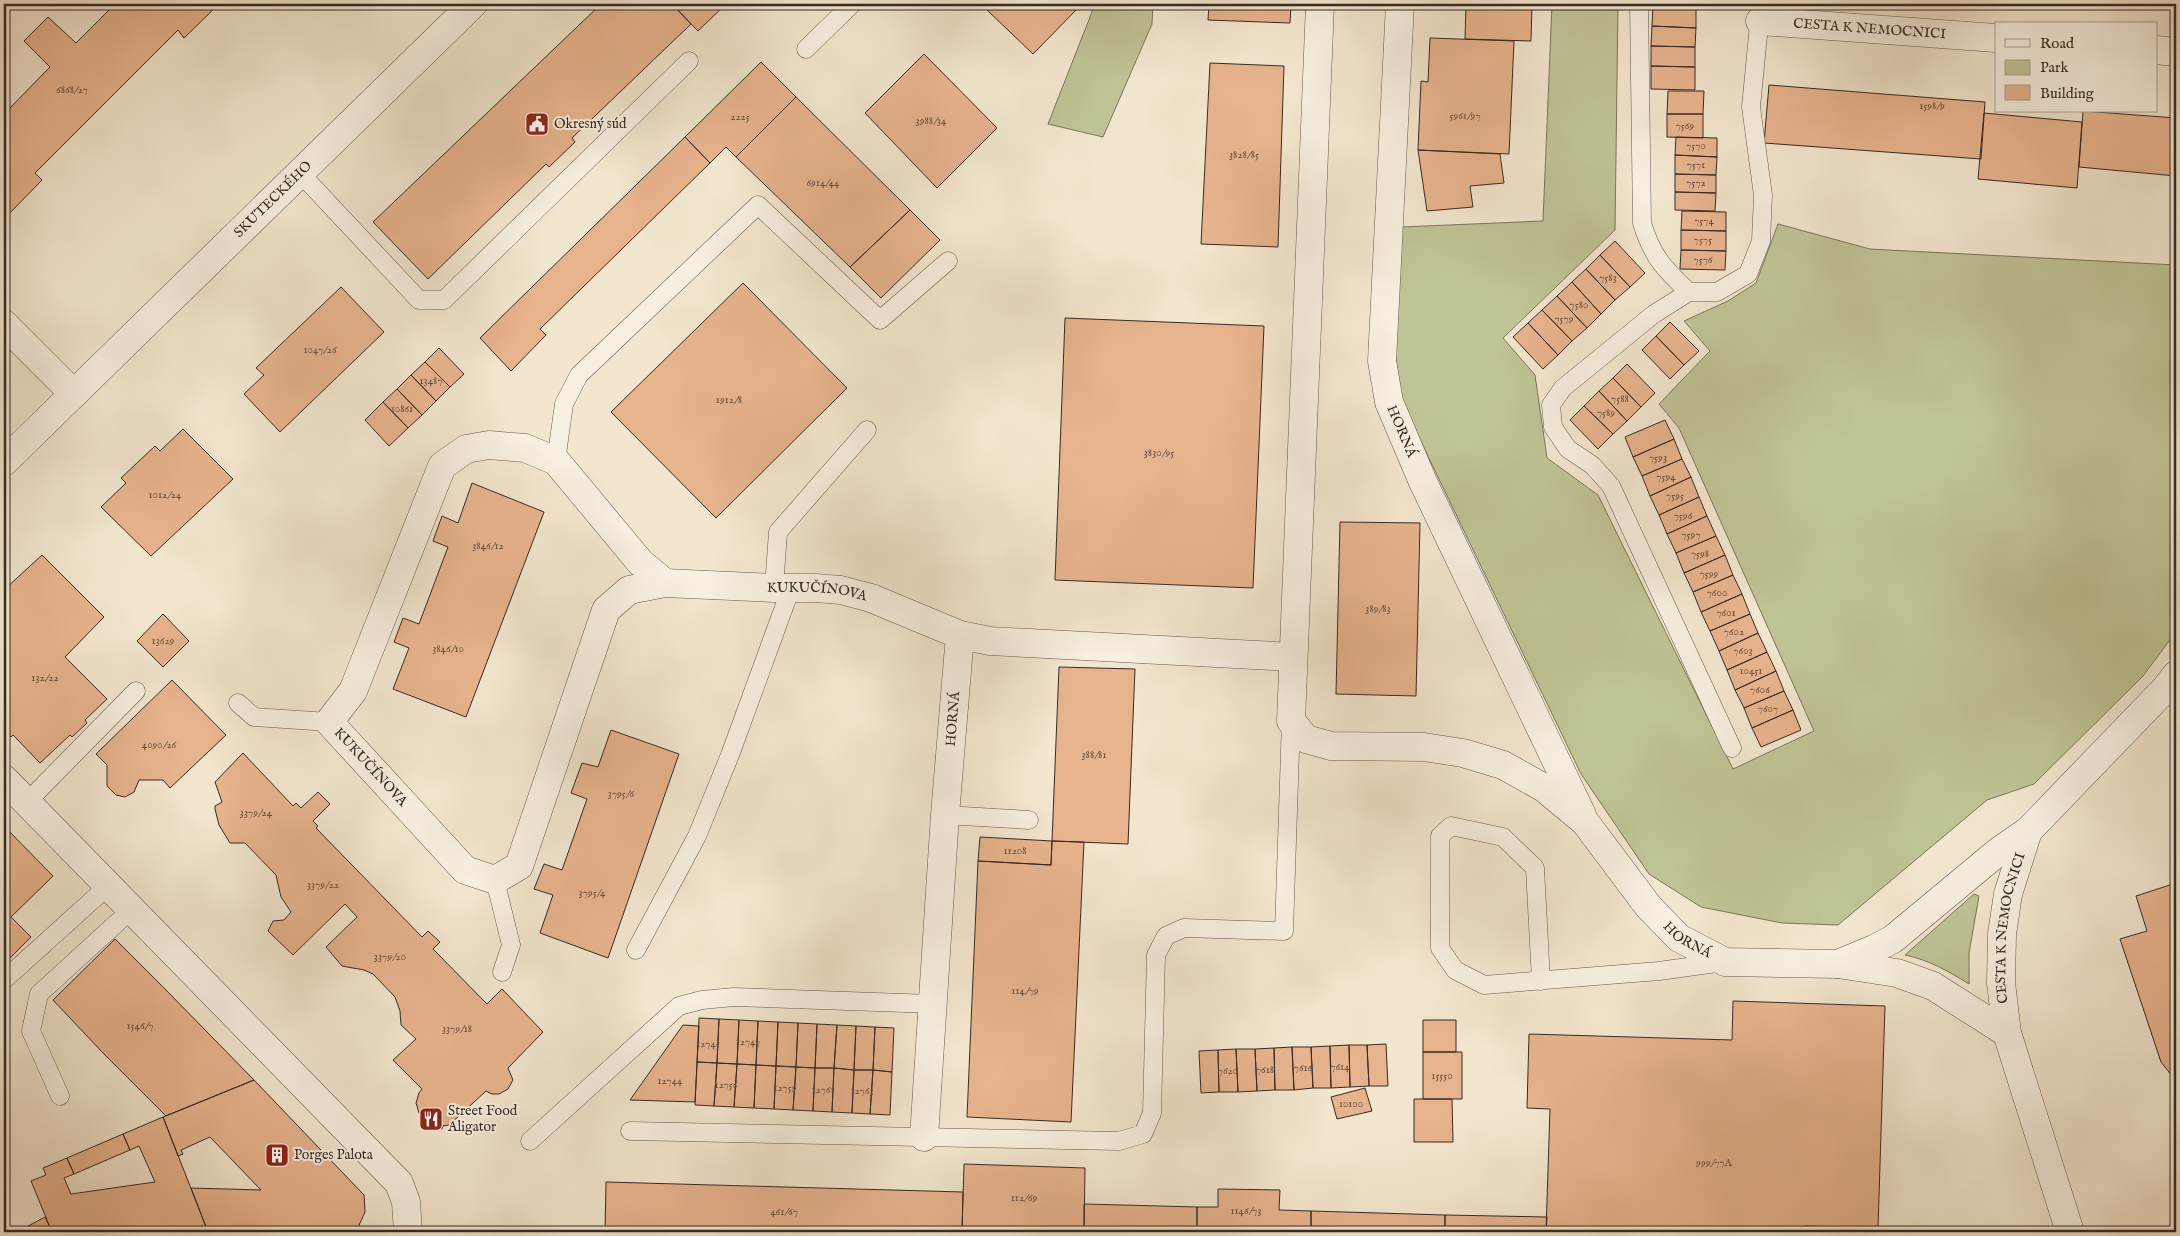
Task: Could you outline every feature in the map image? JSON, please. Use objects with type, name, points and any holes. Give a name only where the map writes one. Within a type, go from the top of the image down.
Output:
[{"type":"street","name":"SKUTECKÉHO","points":[[4,462],[473,4]]},
{"type":"street","points":[[1291,721],[1320,4]]},
{"type":"street","name":"HORNÁ","points":[[1400,4],[1382,361],[1387,396],[1423,482],[1585,822],[1648,906],[1679,938],[1725,962],[1838,964],[1897,973],[1933,986],[2007,1033]]},
{"type":"street","name":"CESTA K NEMOCNICI","points":[[1761,12],[1995,38]]},
{"type":"street","points":[[2158,50],[2176,52]]},
{"type":"street","points":[[4,324],[74,394]]},
{"type":"street","name":"KUKUČÍNOVA","points":[[665,583],[640,562],[556,461],[525,448],[489,444],[466,449],[442,466],[353,691],[330,722],[465,870],[495,880],[519,866],[606,610],[629,590],[665,583],[842,590],[871,598],[960,634]]},
{"type":"street","points":[[960,634],[990,641],[1293,657]]},
{"type":"street","name":"HORNÁ","points":[[924,1137],[945,815],[960,634]]},
{"type":"street","name":"CESTA K NEMOCNICI","points":[[2070,1232],[2007,1033],[2000,983],[2002,934],[2008,894],[2028,831],[2166,688],[2176,675]]},
{"type":"street","name":"HORNÁ","points":[[1291,721],[1306,739],[1331,746],[1424,747],[1463,753],[1503,766],[1544,788],[1585,822]]},
{"type":"street","points":[[4,779],[399,1183],[406,1202],[408,1232]]},
{"type":"street","name":"HORNÁ","points":[[1838,964],[1874,950],[1893,939],[1999,851],[2028,831]]},
{"type":"lane","points":[[806,49],[852,4]]},
{"type":"lane","points":[[1639,4],[1642,223],[1648,241],[1665,271],[1689,292]]},
{"type":"lane","points":[[1732,748],[1611,486],[1592,465],[1568,449],[1553,427],[1551,405],[1563,388],[1654,314],[1689,292],[1717,292],[1748,274],[1761,241],[1763,196],[1751,107],[1761,12]]},
{"type":"lane","points":[[300,173],[419,300],[444,300],[689,61]]},
{"type":"lane","points":[[556,461],[564,404],[579,375],[758,205],[880,320],[948,261]]},
{"type":"lane","points":[[636,950],[697,836],[730,755],[783,588],[778,532],[867,430]]},
{"type":"lane","points":[[27,802],[136,691]]},
{"type":"lane","points":[[238,703],[254,717],[330,722]]},
{"type":"lane","points":[[630,1131],[1120,1141],[1143,1134],[1152,1113],[1156,956],[1166,936],[1184,928],[1284,931],[1291,721]]},
{"type":"lane","points":[[945,815],[1029,820]]},
{"type":"lane","points":[[1541,981],[1535,868],[1503,837],[1451,826],[1440,836],[1440,948],[1455,970],[1484,985],[1541,981],[1660,971],[1725,962]]},
{"type":"lane","points":[[495,880],[511,945],[502,972]]},
{"type":"lane","points":[[4,980],[108,886]]},
{"type":"lane","points":[[60,1096],[31,1031],[39,994],[131,910]]},
{"type":"lane","points":[[530,1141],[679,1006],[702,1000],[734,997],[932,1004]]},
{"type":"green space","points":[[1092,4],[1153,4],[1152,24],[1103,137],[1048,124],[1092,12]]},
{"type":"green space","points":[[1552,4],[1618,4],[1615,230],[1503,338],[1535,375],[1547,458],[1598,495],[1733,769],[1814,731],[1679,428],[1659,404],[1710,351],[1684,321],[1728,301],[1756,283],[1778,224],[1870,249],[2176,265],[2176,632],[2143,676],[2034,784],[1987,800],[1838,925],[1782,923],[1701,907],[1649,874],[1581,774],[1399,396],[1394,335],[1402,227],[1543,221]]},
{"type":"green space","points":[[1974,894],[1979,896],[1969,953],[1969,984],[1938,966],[1905,955]]},
{"type":"building","points":[[115,4],[219,4],[184,38],[178,30],[35,173],[42,180],[4,219],[4,114],[50,67],[24,41],[48,17],[76,43]]},
{"type":"building","points":[[601,4],[672,4],[691,24],[572,138],[575,142],[549,167],[546,164],[428,279],[373,222]]},
{"type":"building","points":[[672,4],[726,4],[698,31]]},
{"type":"building","points":[[991,4],[1076,4],[1079,7],[1033,54],[986,9]]},
{"type":"building","points":[[1209,4],[1291,4],[1290,23],[1208,20]]},
{"type":"building","points":[[1466,4],[1532,4],[1531,41],[1465,39]]},
{"type":"building","points":[[1653,4],[1696,4],[1696,7],[1653,7]]},
{"type":"building","points":[[1653,7],[1696,7],[1696,28],[1652,26]]},
{"type":"building","points":[[1652,26],[1696,28],[1695,47],[1651,46]]},
{"type":"building","points":[[1430,38],[1514,41],[1509,154],[1418,150],[1421,81],[1428,82]]},
{"type":"building","points":[[1651,46],[1695,47],[1695,67],[1651,66]]},
{"type":"building","points":[[924,54],[997,128],[937,188],[865,113]]},
{"type":"building","points":[[761,62],[796,97],[736,157],[726,147],[710,163],[685,137]]},
{"type":"building","points":[[1210,63],[1284,66],[1278,247],[1201,244]]},
{"type":"building","points":[[1651,66],[1695,67],[1695,90],[1651,89]]},
{"type":"building","points":[[1769,85],[1985,102],[1981,159],[1764,143]]},
{"type":"building","points":[[1668,91],[1704,91],[1703,114],[1667,114]]},
{"type":"building","points":[[796,97],[910,210],[850,267],[736,157]]},
{"type":"building","points":[[2083,112],[2176,118],[2176,176],[2079,167]]},
{"type":"building","points":[[1984,113],[2082,122],[2077,188],[1978,179]]},
{"type":"building","points":[[1667,114],[1703,114],[1703,138],[1667,137]]},
{"type":"building","points":[[685,137],[710,163],[540,329],[546,335],[511,371],[480,338]]},
{"type":"building","points":[[1676,137],[1717,138],[1717,157],[1675,155]]},
{"type":"building","points":[[1418,150],[1500,154],[1504,183],[1470,186],[1473,207],[1427,211]]},
{"type":"building","points":[[1675,155],[1717,157],[1716,175],[1675,174]]},
{"type":"building","points":[[1675,174],[1716,175],[1716,193],[1675,192]]},
{"type":"building","points":[[1675,192],[1716,193],[1715,211],[1675,210]]},
{"type":"building","points":[[910,210],[940,240],[881,298],[850,267]]},
{"type":"building","points":[[1682,211],[1726,212],[1726,231],[1681,230]]},
{"type":"building","points":[[1681,230],[1726,231],[1726,251],[1681,250]]},
{"type":"building","points":[[1615,241],[1645,273],[1630,287],[1600,255]]},
{"type":"building","points":[[1681,250],[1726,251],[1725,270],[1680,269]]},
{"type":"building","points":[[1600,255],[1630,287],[1615,300],[1586,269]]},
{"type":"building","points":[[1586,269],[1615,300],[1601,314],[1572,282]]},
{"type":"building","points":[[1572,282],[1601,314],[1587,328],[1557,296]]},
{"type":"building","points":[[743,283],[847,388],[716,518],[611,412]]},
{"type":"building","points":[[341,287],[384,332],[280,432],[244,394],[264,375],[256,368]]},
{"type":"building","points":[[1557,296],[1587,328],[1572,341],[1542,310]]},
{"type":"building","points":[[1542,310],[1572,341],[1558,355],[1528,323]]},
{"type":"building","points":[[1065,318],[1264,326],[1253,588],[1055,580]]},
{"type":"building","points":[[1670,322],[1699,351],[1684,365],[1656,336]]},
{"type":"building","points":[[1528,323],[1558,355],[1543,369],[1513,337]]},
{"type":"building","points":[[1656,336],[1684,365],[1670,379],[1642,350]]},
{"type":"building","points":[[439,348],[464,374],[450,387],[425,362]]},
{"type":"building","points":[[425,362],[450,387],[436,401],[411,375]]},
{"type":"building","points":[[1627,364],[1655,393],[1641,407],[1613,378]]},
{"type":"building","points":[[411,375],[436,401],[422,415],[397,389]]},
{"type":"building","points":[[1613,378],[1641,407],[1627,421],[1599,391]]},
{"type":"building","points":[[397,389],[422,415],[408,428],[383,402]]},
{"type":"building","points":[[1599,391],[1627,421],[1613,434],[1584,406]]},
{"type":"building","points":[[383,402],[408,428],[389,446],[365,420]]},
{"type":"building","points":[[1584,406],[1613,434],[1598,449],[1570,420]]},
{"type":"building","points":[[1665,420],[1674,439],[1633,457],[1625,437]]},
{"type":"building","points":[[183,429],[233,479],[151,556],[101,507],[126,483],[121,478],[155,446],[160,451]]},
{"type":"building","points":[[1674,439],[1682,459],[1642,476],[1633,457]]},
{"type":"building","points":[[1682,459],[1691,477],[1650,496],[1642,476]]},
{"type":"building","points":[[1691,477],[1699,497],[1659,515],[1650,496]]},
{"type":"building","points":[[472,483],[544,512],[466,717],[393,689],[409,648],[394,642],[403,618],[419,624],[448,547],[433,541],[442,516],[458,523]]},
{"type":"building","points":[[1699,497],[1707,516],[1667,534],[1659,515]]},
{"type":"building","points":[[1707,516],[1716,536],[1676,553],[1667,534]]},
{"type":"building","points":[[1340,522],[1420,523],[1416,696],[1336,694]]},
{"type":"building","points":[[1716,536],[1725,555],[1684,573],[1676,553]]},
{"type":"building","points":[[42,555],[104,617],[65,657],[107,699],[85,720],[87,723],[72,737],[70,735],[40,763],[13,735],[11,737],[4,728],[4,590]]},
{"type":"building","points":[[1725,555],[1733,575],[1693,592],[1684,573]]},
{"type":"building","points":[[1733,575],[1742,594],[1701,612],[1693,592]]},
{"type":"building","points":[[1742,594],[1750,614],[1710,631],[1701,612]]},
{"type":"building","points":[[163,614],[189,641],[163,667],[137,641]]},
{"type":"building","points":[[1750,614],[1758,633],[1719,651],[1710,631]]},
{"type":"building","points":[[1758,633],[1767,652],[1727,670],[1719,651]]},
{"type":"building","points":[[1767,652],[1776,671],[1735,690],[1727,670]]},
{"type":"building","points":[[1059,667],[1135,669],[1128,844],[1052,841]]},
{"type":"building","points":[[1776,671],[1784,691],[1744,708],[1735,690]]},
{"type":"building","points":[[172,680],[226,735],[170,788],[163,780],[139,780],[134,792],[125,797],[116,795],[107,786],[107,765],[96,754]]},
{"type":"building","points":[[1784,691],[1793,710],[1752,728],[1744,708]]},
{"type":"building","points":[[1793,710],[1801,730],[1761,747],[1752,728]]},
{"type":"building","points":[[611,730],[679,754],[608,958],[540,933],[553,895],[534,889],[544,864],[562,870],[587,799],[571,793],[582,763],[598,767]]},
{"type":"building","points":[[243,753],[293,806],[296,803],[301,808],[318,792],[330,804],[313,821],[318,826],[316,828],[422,937],[428,931],[440,942],[433,949],[487,1004],[502,989],[543,1032],[508,1068],[513,1080],[508,1089],[499,1094],[492,1094],[486,1091],[449,1125],[443,1126],[442,1129],[440,1129],[440,1126],[428,1123],[428,1125],[425,1125],[426,1122],[419,1113],[416,1103],[422,1089],[393,1060],[416,1039],[401,1025],[400,1011],[395,997],[373,974],[364,970],[342,966],[326,947],[357,917],[345,904],[293,955],[268,931],[273,921],[284,920],[291,912],[281,897],[276,875],[245,843],[230,843],[219,825],[215,809],[215,806],[222,802],[215,782]]},
{"type":"building","points":[[4,826],[53,876],[11,917],[31,937],[4,964]]},
{"type":"building","points":[[980,837],[1052,841],[1051,865],[978,861]]},
{"type":"building","points":[[1052,841],[1084,842],[1071,1122],[967,1117],[978,861],[1051,865]]},
{"type":"building","points":[[2176,883],[2176,1081],[2161,1062],[2120,939],[2147,931],[2136,896]]},
{"type":"building","points":[[115,939],[254,1080],[166,1116],[103,1053],[53,1000]]},
{"type":"building","points":[[1733,1001],[1885,1006],[1878,1228],[1805,1226],[1804,1232],[1546,1232],[1550,1109],[1527,1108],[1529,1034],[1732,1040]]},
{"type":"building","points":[[699,1018],[719,1019],[717,1063],[697,1062]]},
{"type":"building","points":[[719,1019],[739,1020],[737,1064],[717,1063]]},
{"type":"building","points":[[739,1020],[758,1021],[756,1065],[737,1064]]},
{"type":"building","points":[[1423,1020],[1456,1020],[1456,1052],[1423,1052]]},
{"type":"building","points":[[758,1021],[778,1022],[776,1066],[756,1065]]},
{"type":"building","points":[[778,1022],[798,1023],[796,1067],[776,1066]]},
{"type":"building","points":[[798,1023],[817,1024],[815,1068],[796,1067]]},
{"type":"building","points":[[817,1024],[837,1025],[834,1068],[815,1068]]},
{"type":"building","points":[[683,1025],[699,1026],[695,1102],[630,1100]]},
{"type":"building","points":[[837,1025],[856,1026],[854,1070],[834,1068]]},
{"type":"building","points":[[856,1026],[875,1027],[873,1070],[854,1070]]},
{"type":"building","points":[[875,1027],[894,1028],[892,1072],[873,1070]]},
{"type":"building","points":[[1386,1044],[1388,1086],[1369,1086],[1367,1045]]},
{"type":"building","points":[[1349,1045],[1350,1087],[1331,1088],[1330,1046]]},
{"type":"building","points":[[1349,1045],[1367,1045],[1369,1086],[1350,1087]]},
{"type":"building","points":[[1330,1046],[1331,1088],[1313,1088],[1311,1047]]},
{"type":"building","points":[[1292,1047],[1294,1090],[1275,1090],[1274,1048]]},
{"type":"building","points":[[1292,1047],[1311,1047],[1313,1088],[1294,1090]]},
{"type":"building","points":[[1274,1048],[1275,1090],[1257,1091],[1255,1049]]},
{"type":"building","points":[[1236,1049],[1238,1092],[1219,1092],[1218,1050]]},
{"type":"building","points":[[1236,1049],[1255,1049],[1257,1091],[1238,1092]]},
{"type":"building","points":[[1218,1050],[1219,1092],[1201,1093],[1199,1051]]},
{"type":"building","points":[[1423,1052],[1462,1052],[1462,1099],[1423,1099]]},
{"type":"building","points":[[697,1062],[717,1063],[714,1106],[695,1105]]},
{"type":"building","points":[[717,1063],[737,1064],[734,1107],[714,1106]]},
{"type":"building","points":[[737,1064],[756,1065],[754,1108],[734,1107]]},
{"type":"building","points":[[756,1065],[776,1066],[774,1109],[754,1108]]},
{"type":"building","points":[[776,1066],[796,1067],[793,1110],[774,1109]]},
{"type":"building","points":[[796,1067],[815,1068],[813,1111],[793,1110]]},
{"type":"building","points":[[815,1068],[834,1068],[832,1112],[813,1111]]},
{"type":"building","points":[[834,1068],[854,1070],[852,1113],[832,1112]]},
{"type":"building","points":[[854,1070],[873,1070],[870,1114],[852,1113]]},
{"type":"building","points":[[873,1070],[892,1072],[890,1115],[870,1114]]},
{"type":"building","name":"Porges Palota","points":[[254,1080],[364,1195],[365,1212],[356,1232],[208,1232],[191,1188],[261,1190],[210,1137],[181,1150],[183,1154],[178,1156],[163,1117]]},
{"type":"building","points":[[1365,1088],[1372,1111],[1337,1119],[1331,1097]]},
{"type":"building","points":[[1414,1099],[1452,1099],[1453,1142],[1414,1142]]},
{"type":"building","points":[[163,1117],[208,1232],[52,1232],[31,1181],[46,1175],[43,1168],[67,1158],[74,1174],[64,1178],[71,1194],[155,1182],[139,1146],[130,1150],[123,1134]]},
{"type":"building","points":[[123,1134],[130,1150],[74,1174],[67,1158]]},
{"type":"building","points":[[964,1164],[1085,1168],[1084,1232],[962,1232]]},
{"type":"building","points":[[606,1182],[963,1192],[962,1232],[605,1232]]},
{"type":"building","points":[[1218,1189],[1280,1190],[1279,1210],[1311,1211],[1311,1232],[1197,1232],[1197,1207],[1218,1207]]},
{"type":"building","points":[[1084,1204],[1197,1207],[1197,1232],[1084,1232]]},
{"type":"building","points":[[1311,1211],[1445,1215],[1445,1232],[1311,1232]]},
{"type":"building","points":[[1445,1215],[1547,1217],[1546,1232],[1445,1232]]},
{"type":"building","points":[[45,1217],[52,1232],[17,1232]]},
{"type":"place","name":"Okresný súd","points":[[537,124]]},
{"type":"place","name":"Street Food Aligator","points":[[431,1119]]},
{"type":"place","name":"Porges Palota","points":[[277,1155]]}]
